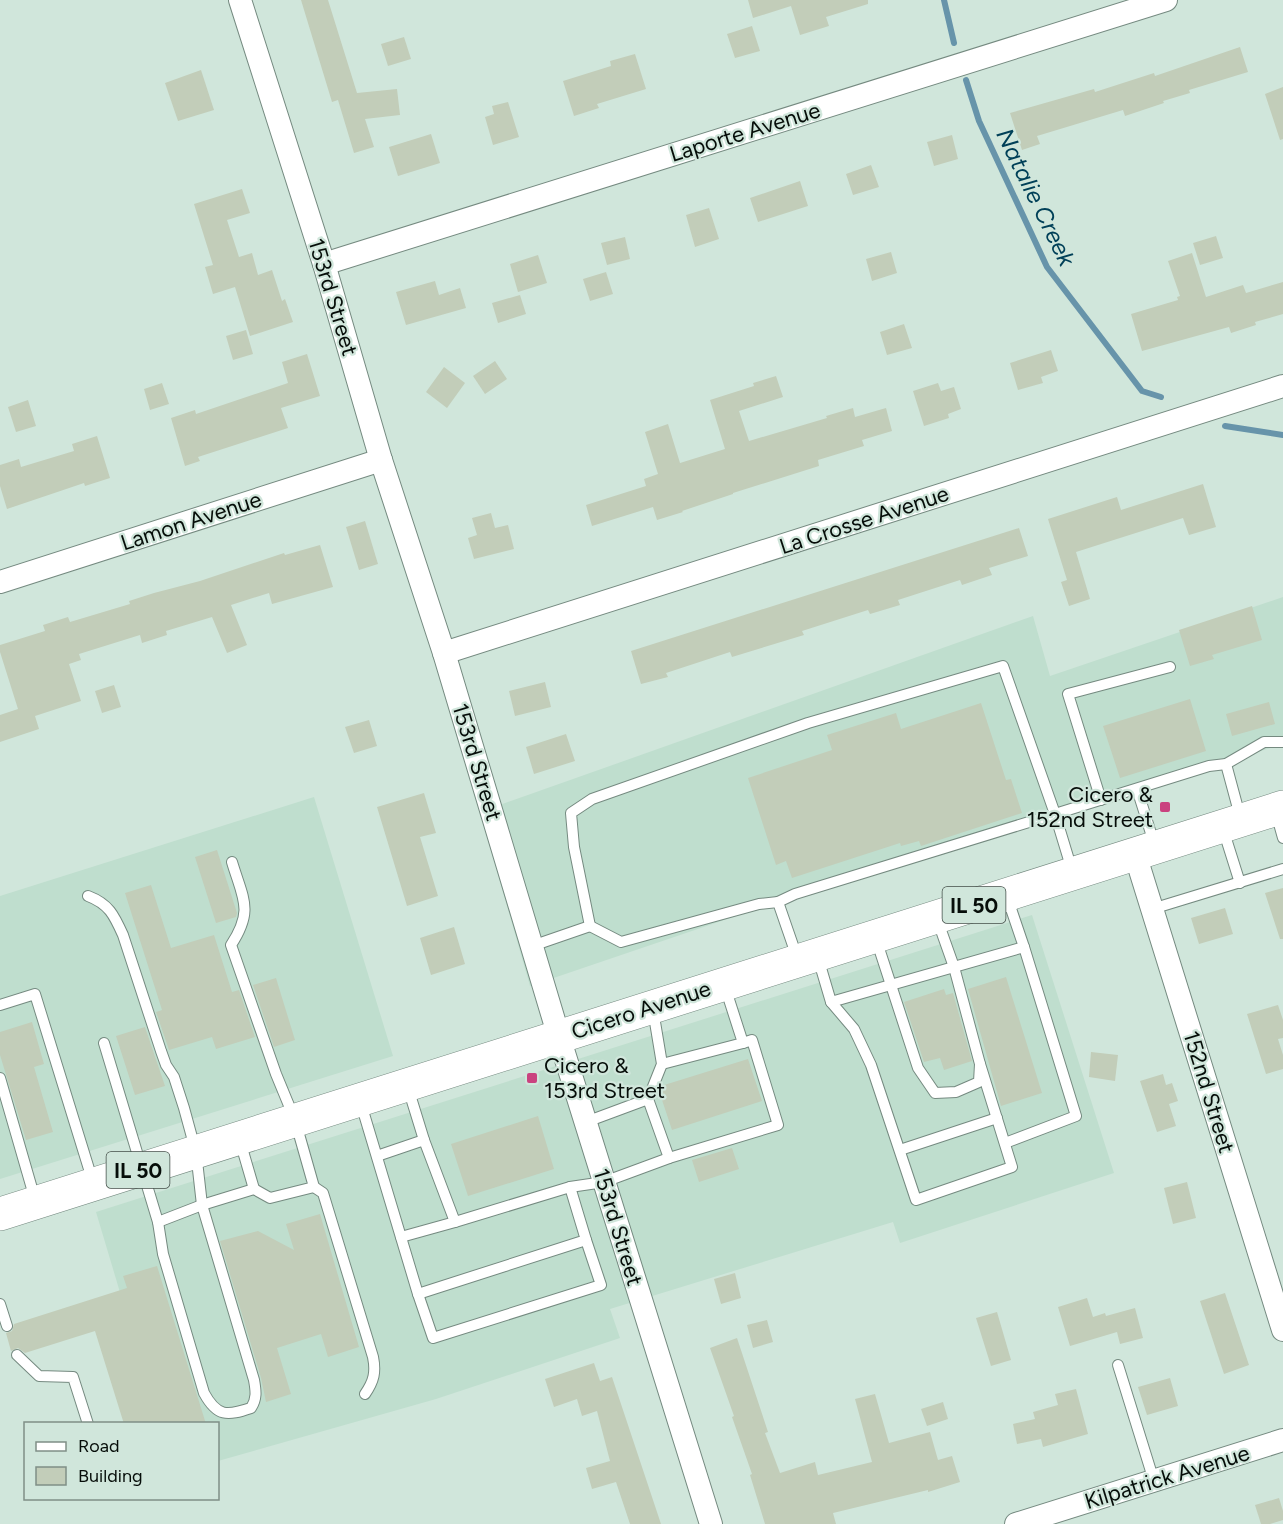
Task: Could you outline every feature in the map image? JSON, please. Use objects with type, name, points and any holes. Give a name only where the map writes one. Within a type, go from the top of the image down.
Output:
[{"type":"main road","name":"Cicero Avenue","points":[[0,1214],[1232,823],[1280,818]]},
{"type":"street","name":"153rd Street","points":[[240,0],[324,264],[381,460],[444,653],[559,1036],[711,1524]]},
{"type":"street","name":"Laporte Avenue","points":[[324,264],[1166,0]]},
{"type":"street","name":"La Crosse Avenue","points":[[444,653],[1283,386]]},
{"type":"street","name":"Lamon Avenue","points":[[0,582],[381,460]]},
{"type":"street","name":"152nd Street","points":[[1145,851],[1152,909],[1283,1330]]},
{"type":"street","name":"Kilpatrick Avenue","points":[[1016,1524],[1283,1440]]},
{"type":"lane","points":[[590,926],[574,847],[571,813],[592,799],[808,723],[1003,666],[1055,814],[1073,874]]},
{"type":"lane","points":[[1101,800],[1068,694],[1170,667]]},
{"type":"lane","points":[[532,946],[590,926],[621,942],[759,904],[778,902],[795,894],[1209,766],[1226,764],[1264,742],[1283,742]]},
{"type":"lane","points":[[1226,764],[1240,883]]},
{"type":"lane","points":[[1137,789],[1145,851]]},
{"type":"lane","points":[[232,862],[246,910],[241,930],[231,945],[276,1074],[295,1120],[314,1187],[323,1193],[374,1357],[376,1372],[365,1394]]},
{"type":"lane","points":[[1152,909],[1283,869]]},
{"type":"lane","points":[[1005,1143],[1076,1116],[1006,894]]},
{"type":"lane","points":[[88,896],[102,901],[116,918],[165,1065],[174,1077],[184,1108],[196,1152],[202,1205],[254,1380],[256,1394],[251,1408],[233,1414],[223,1413],[211,1407],[204,1393],[163,1254],[158,1222],[104,1043]]},
{"type":"lane","points":[[778,902],[831,1002],[854,1029],[871,1065],[916,1200],[1012,1167],[980,1064],[954,967],[936,917]]},
{"type":"lane","points":[[875,936],[918,1068],[935,1093],[956,1092],[979,1082],[980,1064]]},
{"type":"lane","points":[[831,1002],[1024,947]]},
{"type":"lane","points":[[724,984],[743,1043]]},
{"type":"lane","points":[[0,1005],[35,994],[94,1184]]},
{"type":"lane","points":[[652,1007],[662,1064],[648,1099],[669,1158]]},
{"type":"lane","points":[[401,1237],[570,1187],[604,1182],[669,1158],[778,1125],[752,1040],[662,1064]]},
{"type":"lane","points":[[0,1078],[36,1202]]},
{"type":"lane","points":[[407,1085],[454,1222]]},
{"type":"lane","points":[[586,1122],[648,1099]]},
{"type":"lane","points":[[360,1100],[433,1338],[601,1285],[570,1187]]},
{"type":"lane","points":[[900,1150],[997,1118]]},
{"type":"lane","points":[[239,1138],[254,1189],[270,1198],[314,1187]]},
{"type":"lane","points":[[377,1156],[424,1140]]},
{"type":"lane","points":[[158,1222],[254,1189]]},
{"type":"lane","points":[[418,1293],[586,1240]]},
{"type":"lane","points":[[0,1304],[7,1326]]},
{"type":"lane","points":[[17,1355],[39,1376],[73,1377],[87,1422]]},
{"type":"lane","points":[[1118,1365],[1154,1481]]},
{"type":"shaded area","points":[[1283,597],[1283,744],[848,878],[530,986],[480,812],[1033,616],[1050,676]]},
{"type":"shaded area","points":[[314,797],[393,1056],[0,1179],[0,896]]},
{"type":"shaded area","points":[[1032,915],[1114,1173],[900,1243],[893,1222],[610,1309],[620,1338],[436,1399],[219,1461],[219,1422],[159,1422],[96,1212]]},
{"type":"building","points":[[301,0],[328,0],[357,93],[397,89],[400,115],[365,119],[374,147],[354,153],[338,100],[332,102]]},
{"type":"building","points":[[748,0],[868,0],[868,4],[826,17],[829,26],[800,35],[791,6],[753,18]]},
{"type":"building","points":[[752,26],[760,51],[735,58],[727,34]]},
{"type":"building","points":[[404,37],[411,59],[388,66],[381,44]]},
{"type":"building","points":[[1240,47],[1248,72],[1189,90],[1190,93],[1125,116],[1123,110],[1037,136],[1040,144],[1022,150],[1010,113],[1094,89],[1095,92],[1154,73],[1155,76]]},
{"type":"building","points":[[635,54],[646,89],[597,104],[599,108],[574,116],[563,81],[611,66],[610,61]]},
{"type":"building","points":[[201,70],[214,110],[178,121],[165,83]]},
{"type":"building","points":[[1283,87],[1283,139],[1280,140],[1265,94]]},
{"type":"building","points":[[508,102],[519,137],[493,145],[485,117],[494,114],[492,106]]},
{"type":"building","points":[[431,134],[440,163],[398,176],[389,147]]},
{"type":"building","points":[[952,135],[958,159],[934,166],[927,142]]},
{"type":"building","points":[[871,165],[879,187],[853,195],[846,174]]},
{"type":"building","points":[[800,181],[808,206],[758,222],[750,198]]},
{"type":"building","points":[[242,189],[250,213],[227,220],[239,257],[252,253],[258,275],[272,270],[282,301],[285,299],[293,322],[250,336],[235,287],[213,294],[205,267],[213,265],[194,204]]},
{"type":"building","points":[[709,208],[719,239],[695,247],[686,215]]},
{"type":"building","points":[[1216,236],[1223,258],[1200,265],[1193,243]]},
{"type":"building","points":[[625,237],[630,259],[607,265],[601,243]]},
{"type":"building","points":[[891,252],[897,273],[872,281],[866,259]]},
{"type":"building","points":[[1192,253],[1206,297],[1243,285],[1246,293],[1283,282],[1283,314],[1255,322],[1256,325],[1231,333],[1229,327],[1142,351],[1131,314],[1178,300],[1177,297],[1180,296],[1168,261]]},
{"type":"building","points":[[538,255],[547,283],[518,292],[510,264]]},
{"type":"building","points":[[606,272],[613,294],[590,301],[583,279]]},
{"type":"building","points":[[435,281],[439,295],[460,288],[466,308],[406,325],[396,292]]},
{"type":"building","points":[[520,295],[526,314],[498,323],[492,303]]},
{"type":"building","points":[[904,324],[912,348],[887,355],[880,332]]},
{"type":"building","points":[[246,330],[253,354],[233,360],[226,336]]},
{"type":"building","points":[[1051,350],[1058,371],[1041,377],[1043,383],[1018,390],[1010,363]]},
{"type":"building","points":[[307,354],[320,396],[281,408],[288,428],[198,457],[200,461],[185,466],[171,418],[195,410],[196,414],[288,383],[282,362]]},
{"type":"building","points":[[495,361],[507,379],[485,394],[473,376]]},
{"type":"building","points":[[444,367],[465,383],[447,408],[426,392]]},
{"type":"building","points":[[776,376],[783,397],[739,411],[749,441],[853,408],[855,417],[886,408],[892,431],[862,440],[864,446],[818,460],[819,466],[733,493],[683,512],[657,520],[653,507],[592,526],[586,505],[646,486],[644,479],[658,474],[645,432],[668,424],[680,463],[725,449],[710,400],[754,386],[753,383]]},
{"type":"building","points":[[162,383],[169,404],[150,410],[144,389]]},
{"type":"building","points":[[938,383],[941,391],[954,387],[961,409],[948,414],[949,418],[924,426],[913,391]]},
{"type":"building","points":[[28,400],[36,426],[16,432],[8,407]]},
{"type":"building","points":[[97,436],[110,478],[85,486],[84,483],[7,509],[0,486],[0,465],[19,459],[21,467],[74,451],[72,444]]},
{"type":"building","points":[[1203,484],[1216,527],[1189,535],[1183,518],[1076,552],[1090,599],[1069,606],[1061,582],[1067,580],[1048,519],[1117,497],[1121,510]]},
{"type":"building","points":[[491,513],[495,528],[508,525],[514,549],[474,559],[468,538],[477,535],[472,518]]},
{"type":"building","points":[[365,521],[378,564],[359,570],[346,527]]},
{"type":"building","points":[[1019,528],[1028,556],[989,568],[992,575],[962,585],[960,580],[898,600],[900,605],[870,614],[868,610],[802,631],[804,635],[732,657],[730,652],[666,673],[668,677],[641,684],[631,651]]},
{"type":"building","points":[[320,545],[333,587],[272,604],[269,593],[231,605],[247,645],[227,653],[212,617],[166,631],[167,635],[142,643],[140,635],[79,654],[81,660],[69,664],[81,701],[35,716],[39,729],[0,742],[0,715],[18,709],[0,652],[0,645],[45,631],[43,625],[68,617],[70,622],[130,604],[129,601],[154,593],[200,581],[284,553],[285,555]]},
{"type":"building","points":[[1252,606],[1262,640],[1212,655],[1214,659],[1190,666],[1179,630]]},
{"type":"building","points":[[545,682],[551,707],[515,716],[509,691]]},
{"type":"building","points":[[114,685],[121,707],[102,713],[95,691]]},
{"type":"building","points":[[1190,699],[1206,751],[1120,778],[1103,726]]},
{"type":"building","points":[[1269,702],[1275,724],[1232,736],[1226,714]]},
{"type":"building","points":[[981,703],[1006,780],[1011,779],[1022,813],[921,846],[919,841],[901,846],[900,843],[792,878],[786,861],[776,865],[748,778],[832,750],[827,735],[896,713],[901,729]]},
{"type":"building","points":[[369,720],[377,746],[354,753],[345,727]]},
{"type":"building","points":[[566,734],[575,761],[534,774],[526,747]]},
{"type":"building","points":[[424,793],[436,833],[420,837],[438,896],[407,906],[377,807]]},
{"type":"building","points":[[217,850],[237,913],[236,917],[216,923],[195,857]]},
{"type":"building","points":[[151,885],[171,948],[214,935],[232,992],[239,990],[255,1037],[216,1049],[212,1037],[169,1050],[156,1012],[162,1010],[125,893]]},
{"type":"building","points":[[1283,888],[1283,939],[1280,939],[1265,893]]},
{"type":"building","points":[[1225,908],[1233,934],[1199,944],[1191,918]]},
{"type":"building","points":[[454,927],[465,964],[431,975],[420,938]]},
{"type":"building","points":[[1006,977],[1042,1093],[1001,1106],[968,989]]},
{"type":"building","points":[[276,978],[295,1040],[274,1047],[253,985]]},
{"type":"building","points":[[944,989],[946,995],[953,993],[972,1061],[944,1070],[940,1058],[924,1062],[904,1002]]},
{"type":"building","points":[[1278,1005],[1283,1020],[1283,1038],[1278,1039],[1283,1055],[1283,1069],[1266,1074],[1247,1014]]},
{"type":"building","points":[[32,1022],[44,1064],[34,1067],[53,1132],[26,1140],[0,1055],[0,1032]]},
{"type":"building","points":[[145,1027],[165,1086],[135,1095],[116,1036]]},
{"type":"building","points":[[1091,1052],[1118,1055],[1115,1081],[1089,1077]]},
{"type":"building","points":[[748,1059],[762,1101],[672,1130],[659,1091],[661,1086]]},
{"type":"building","points":[[1163,1074],[1166,1085],[1172,1083],[1178,1101],[1169,1104],[1176,1126],[1157,1132],[1140,1081]]},
{"type":"building","points":[[538,1116],[554,1169],[468,1196],[451,1144]]},
{"type":"building","points":[[732,1148],[739,1169],[699,1182],[692,1160]]},
{"type":"building","points":[[1187,1182],[1196,1218],[1173,1224],[1164,1188]]},
{"type":"building","points":[[320,1214],[359,1347],[328,1357],[321,1334],[277,1348],[291,1394],[266,1402],[220,1241],[258,1231],[294,1250],[286,1224]]},
{"type":"building","points":[[157,1266],[205,1422],[123,1422],[95,1331],[25,1353],[18,1348],[11,1351],[6,1333],[12,1331],[14,1324],[127,1288],[123,1276]]},
{"type":"building","points":[[735,1273],[741,1298],[721,1304],[714,1279]]},
{"type":"building","points":[[1225,1293],[1249,1365],[1224,1374],[1200,1301]]},
{"type":"building","points":[[1087,1298],[1093,1317],[1135,1308],[1143,1338],[1120,1344],[1117,1332],[1070,1346],[1058,1307]]},
{"type":"building","points":[[997,1312],[1011,1360],[991,1366],[976,1318]]},
{"type":"building","points":[[767,1320],[773,1342],[753,1348],[747,1325]]},
{"type":"building","points":[[737,1338],[768,1432],[765,1433],[780,1473],[815,1462],[818,1475],[872,1462],[855,1399],[875,1394],[889,1443],[930,1432],[938,1460],[952,1456],[960,1482],[928,1492],[928,1490],[833,1513],[836,1524],[765,1524],[750,1475],[752,1474],[732,1417],[734,1416],[710,1348]]},
{"type":"building","points":[[594,1363],[600,1381],[612,1377],[661,1524],[630,1524],[616,1482],[592,1489],[586,1468],[610,1461],[597,1411],[582,1416],[577,1399],[554,1407],[545,1379]]},
{"type":"building","points":[[1170,1378],[1178,1406],[1147,1415],[1138,1387]]},
{"type":"building","points":[[1076,1389],[1088,1434],[1043,1447],[1041,1439],[1017,1444],[1013,1424],[1035,1419],[1033,1412],[1058,1405],[1055,1394]]},
{"type":"building","points":[[943,1402],[948,1419],[927,1426],[921,1409]]},
{"type":"building","points":[[1279,1498],[1283,1520],[1261,1524],[1255,1505]]},
{"type":"waterway","name":"Natalie Creek","points":[[944,0],[954,43]]},
{"type":"waterway","name":"Natalie Creek","points":[[966,80],[979,121],[1047,267],[1142,391],[1161,397]]},
{"type":"waterway","name":"Natalie Creek","points":[[1225,426],[1283,435]]},
{"type":"place","name":"Cicero & 152nd Street","points":[[1165,807]]},
{"type":"place","name":"Cicero & 153rd Street","points":[[532,1078]]}]
